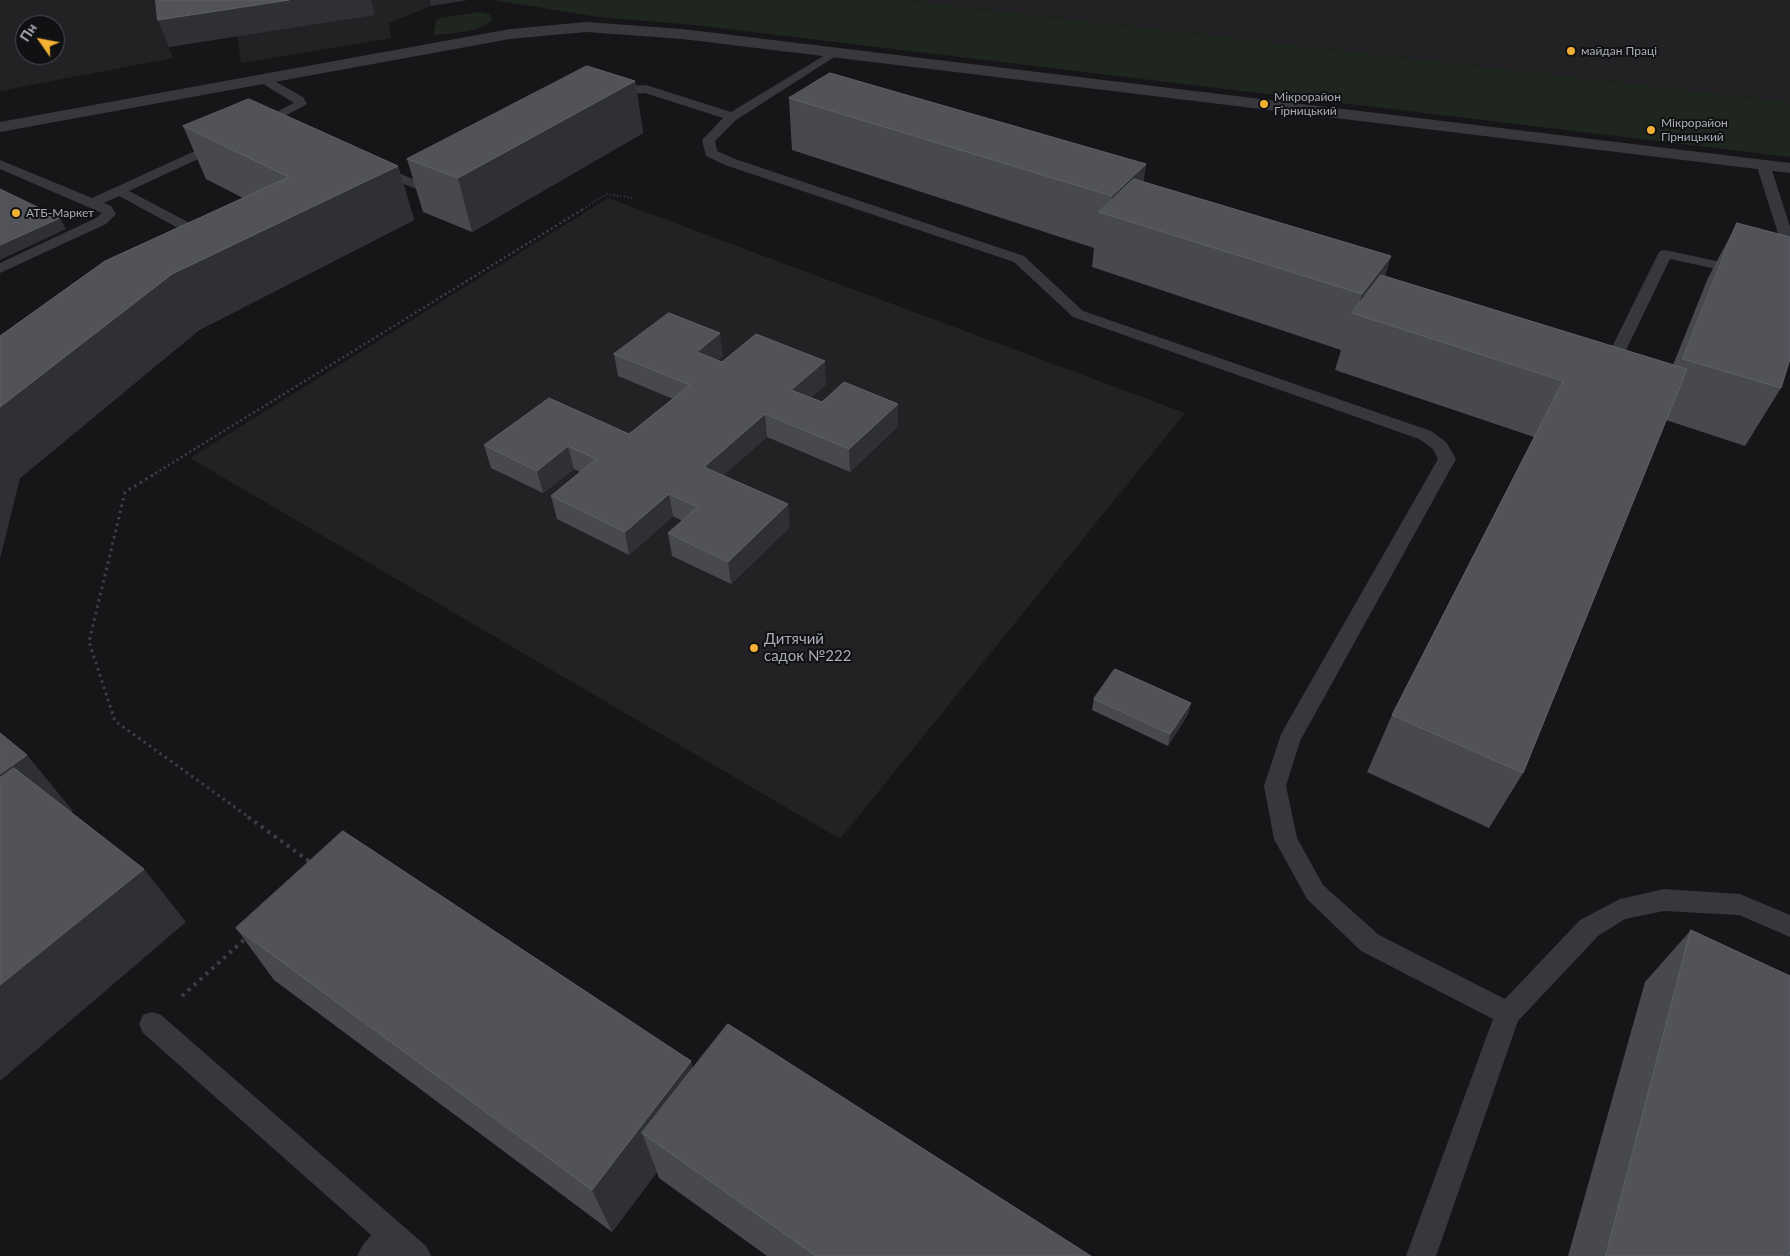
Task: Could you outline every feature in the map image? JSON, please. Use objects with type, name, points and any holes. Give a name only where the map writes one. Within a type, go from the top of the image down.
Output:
[{"type":"street","points":[[0,127],[510,34],[586,27],[682,34],[1790,168]]},
{"type":"lane","points":[[835,52],[732,118],[708,140],[711,153],[739,165],[1019,259],[1078,314],[1425,435],[1440,446],[1447,459],[1290,740],[1275,786],[1286,840],[1315,892],[1370,943],[1508,1014]]},
{"type":"lane","points":[[248,131],[301,104],[299,100],[264,79]]},
{"type":"lane","points":[[598,92],[646,89],[732,118]]},
{"type":"lane","points":[[265,123],[283,130]]},
{"type":"lane","points":[[93,203],[230,139]]},
{"type":"lane","points":[[0,164],[93,203],[106,209],[109,214],[101,220],[0,269]]},
{"type":"lane","points":[[365,164],[419,186],[447,172]]},
{"type":"lane","points":[[1763,164],[1790,249]]},
{"type":"lane","points":[[119,191],[196,232],[203,242],[195,252]]},
{"type":"lane","points":[[1605,378],[1665,254],[1790,281]]},
{"type":"lane","points":[[1421,1256],[1508,1014],[1589,928],[1620,910],[1664,900],[1740,905],[1790,926]]},
{"type":"lane","points":[[152,1024],[416,1256]]},
{"type":"lane","points":[[372,1256],[391,1234]]},
{"type":"path","points":[[321,870],[115,721],[89,642],[125,492],[607,194],[633,198]]},
{"type":"path","points":[[152,1024],[247,937]]},
{"type":"shaded area","points":[[0,0],[428,0],[431,6],[389,23],[391,38],[241,63],[237,36],[169,47],[173,58],[0,91]]},
{"type":"shaded area","points":[[493,0],[904,0],[1790,102],[1790,157],[694,25],[599,17]]},
{"type":"shaded area","name":"майдан Праці","points":[[904,0],[1790,0],[1790,102]]},
{"type":"shaded area","points":[[480,12],[489,14],[493,18],[482,27],[457,33],[433,35],[436,21],[440,18]]},
{"type":"shaded area","name":"Дитячий садок №222","points":[[608,198],[1185,413],[840,839],[190,458]]},
{"type":"building","points":[[156,0],[289,0],[158,20]]},
{"type":"building","points":[[587,66],[635,81],[458,178],[407,159]]},
{"type":"building","points":[[830,73],[1146,164],[1112,196],[789,98]]},
{"type":"building","points":[[249,99],[398,166],[172,274],[0,407],[0,336],[105,261],[289,177],[183,126]]},
{"type":"building","points":[[1134,179],[1391,256],[1362,294],[1099,212]]},
{"type":"building","points":[[0,189],[60,218],[0,245]]},
{"type":"building","points":[[1737,223],[1790,237],[1790,359],[1781,388],[1683,359]]},
{"type":"building","points":[[1381,275],[1687,369],[1523,773],[1392,715],[1563,381],[1352,313]]},
{"type":"building","points":[[669,313],[720,333],[697,352],[722,362],[756,334],[825,361],[791,390],[822,402],[844,382],[898,404],[849,449],[765,414],[704,467],[788,504],[728,562],[668,533],[698,507],[669,494],[625,532],[551,496],[596,459],[568,446],[537,471],[484,445],[549,398],[629,434],[690,385],[614,354]]},
{"type":"building","points":[[1115,669],[1191,703],[1170,734],[1094,699]]},
{"type":"building","points":[[0,733],[27,755],[0,774]]},
{"type":"building","points":[[14,768],[144,869],[0,985],[0,778]]},
{"type":"building","points":[[343,831],[691,1061],[592,1190],[236,928]]},
{"type":"building","points":[[1691,930],[1790,976],[1789,1256],[1606,1256]]},
{"type":"building","points":[[728,1024],[1091,1256],[816,1256],[642,1133]]},
{"type":"place","name":"майдан Праці","points":[[1571,51]]},
{"type":"place","name":"Мiкрорайон Гiрницький","points":[[1264,104]]},
{"type":"place","name":"Мікрорайон Гірницький","points":[[1651,130]]},
{"type":"place","name":"АТБ-Маркет","points":[[16,213]]},
{"type":"place","name":"Дитячий садок №222","points":[[754,648]]}]
